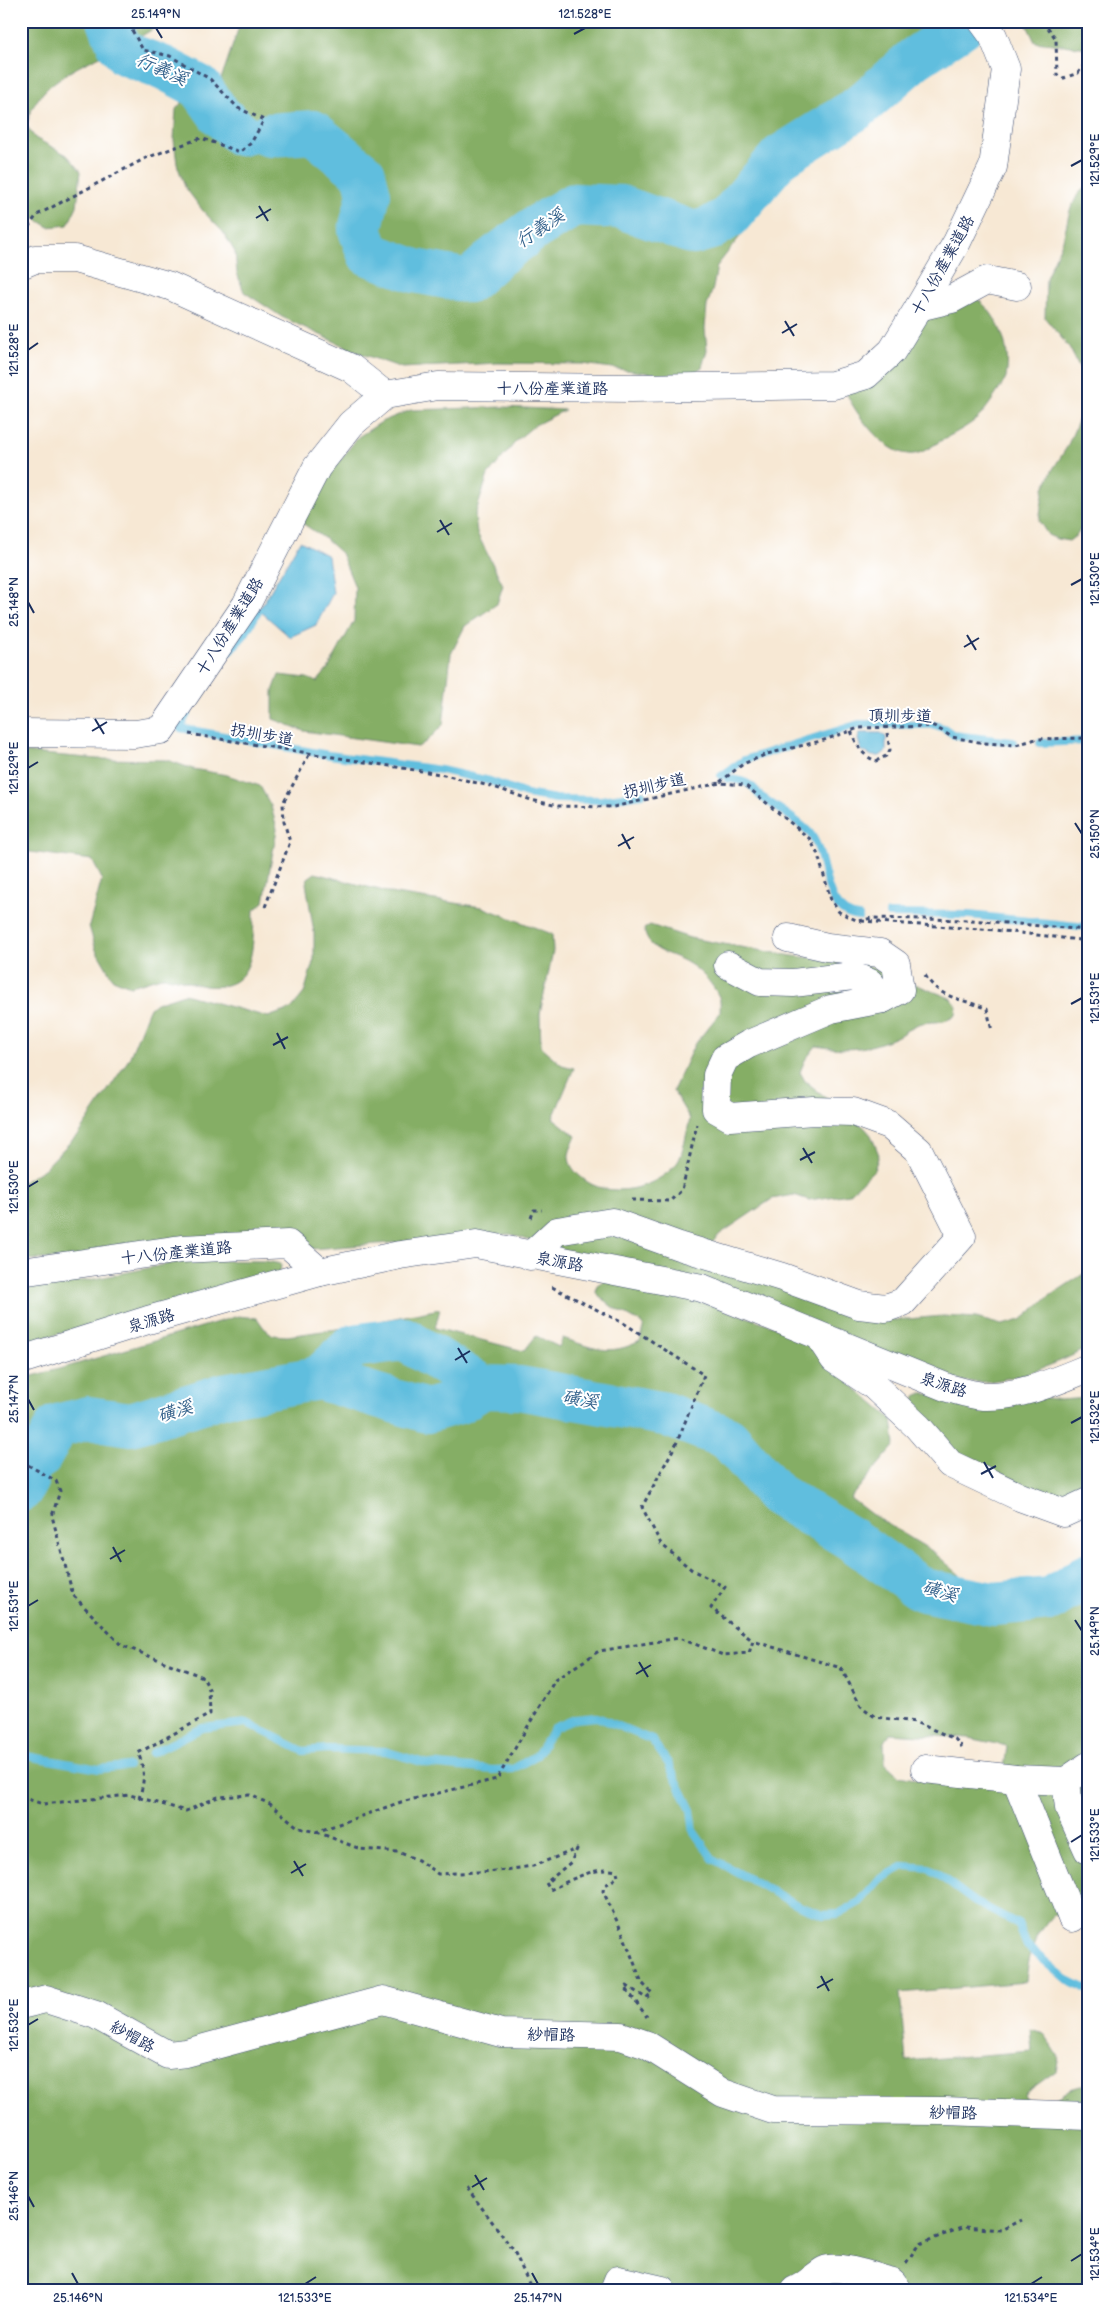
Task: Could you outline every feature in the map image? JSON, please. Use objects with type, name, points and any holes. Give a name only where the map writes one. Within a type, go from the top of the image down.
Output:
[{"type":"street","name":"十八份產業道路","points":[[161,730],[246,605],[317,467],[351,424],[385,395],[438,386],[632,388],[833,385],[866,375],[892,351],[919,307],[957,242],[993,167],[1006,69],[993,36],[982,21]]},
{"type":"street","points":[[21,265],[35,259],[75,258],[170,286],[351,368],[385,395]]},
{"type":"street","points":[[919,307],[952,299],[987,280],[1017,286]]},
{"type":"street","points":[[21,733],[135,734],[161,730]]},
{"type":"street","points":[[530,1256],[557,1231],[612,1222],[679,1246],[782,1277],[859,1305],[886,1308],[903,1302],[962,1236],[919,1151],[889,1125],[853,1112],[814,1111],[730,1117],[716,1109],[717,1075],[726,1058],[749,1044],[831,1009],[883,999],[900,990],[896,964],[880,953],[827,947],[788,938]]},
{"type":"street","points":[[728,965],[760,982],[793,983],[853,976],[870,983],[883,999]]},
{"type":"street","name":"十八份產業道路","points":[[21,1272],[181,1249],[288,1244],[320,1272]]},
{"type":"street","name":"泉源路","points":[[21,1360],[148,1320],[320,1272],[400,1255],[476,1244],[702,1288],[948,1388],[982,1396],[1019,1392],[1046,1386],[1088,1368]]},
{"type":"street","points":[[819,1337],[834,1359],[879,1391],[918,1427],[950,1464],[1020,1497],[1064,1514],[1088,1502]]},
{"type":"street","points":[[925,1769],[1016,1779],[1077,1774],[1069,1808],[1088,1850]]},
{"type":"street","points":[[1016,1779],[1072,1918]]},
{"type":"street","name":"紗帽路","points":[[21,2005],[46,1999],[87,2013],[168,2055],[186,2053],[382,2000],[501,2033],[620,2036],[647,2046],[723,2093],[773,2110],[944,2111],[1088,2116]]},
{"type":"street","points":[[795,2290],[827,2270],[841,2269],[895,2286]]},
{"type":"street","points":[[614,2290],[618,2280],[662,2290]]},
{"type":"path","points":[[26,238],[27,229],[37,215],[146,158],[201,138],[240,152],[251,143],[264,120],[238,108],[210,79],[170,56],[143,50],[127,21]]},
{"type":"path","points":[[1044,22],[1056,40],[1057,75],[1064,78],[1078,74],[1088,60]]},
{"type":"path","name":"頂圳步道","points":[[720,782],[743,764],[766,754],[821,741],[859,728],[934,726],[952,736],[984,743],[1016,745],[1036,739],[1088,738]]},
{"type":"path","points":[[851,731],[859,749],[866,757],[876,761],[886,756],[890,750],[886,727]]},
{"type":"path","name":"拐圳步道","points":[[161,730],[309,755],[440,774],[494,786],[531,800],[558,806],[612,807],[720,782],[745,785],[810,839],[818,855],[831,900],[839,912],[858,921]]},
{"type":"path","points":[[265,906],[290,842],[284,822],[283,803],[309,755]]},
{"type":"path","points":[[858,921],[872,918],[972,920],[1088,930]]},
{"type":"path","points":[[858,921],[862,924],[880,928]]},
{"type":"path","points":[[858,921],[995,930],[1077,938],[1088,941]]},
{"type":"path","points":[[922,971],[932,986],[951,997],[987,1009],[992,1031]]},
{"type":"path","points":[[623,1201],[670,1201],[682,1190],[698,1116]]},
{"type":"path","points":[[530,1256],[528,1226],[534,1210],[544,1209]]},
{"type":"path","points":[[545,1283],[625,1324],[704,1375],[677,1442],[642,1507],[660,1544],[692,1570],[725,1586],[711,1608],[754,1641],[841,1668],[861,1706],[875,1717],[914,1722],[954,1739],[989,1776]]},
{"type":"path","points":[[21,1461],[56,1481],[60,1491],[52,1516],[73,1594],[121,1645],[203,1677],[209,1689],[210,1714],[138,1753],[143,1764],[145,1782],[139,1798]]},
{"type":"path","points":[[316,1832],[401,1802],[497,1779],[555,1680],[598,1651],[679,1638],[723,1655],[749,1653],[754,1641]]},
{"type":"path","points":[[21,1797],[43,1804],[130,1795],[186,1811],[218,1797],[250,1796],[270,1804],[299,1828],[316,1832],[360,1849],[398,1852],[418,1860],[438,1874],[498,1871],[532,1866],[577,1849],[571,1862],[546,1883],[550,1890],[605,1868],[617,1871],[618,1877],[604,1886],[603,1891],[642,1982],[652,1993],[646,1998],[627,1986],[625,1987],[654,2026],[647,2046]]},
{"type":"path","points":[[467,2188],[514,2251],[532,2290]]},
{"type":"path","points":[[895,2286],[920,2244],[964,2227],[1001,2230],[1021,2220]]},
{"type":"green space","points":[[21,21],[163,21],[127,44],[84,64],[64,76],[47,89],[34,106],[27,126],[35,138],[67,155],[81,171],[77,206],[68,225],[49,227],[21,210]]},
{"type":"green space","points":[[241,21],[686,21],[689,24],[708,25],[709,21],[953,21],[968,35],[959,49],[933,60],[836,146],[787,176],[717,266],[707,306],[705,328],[707,350],[702,367],[692,374],[662,375],[583,364],[498,363],[402,368],[359,353],[282,317],[244,292],[237,273],[235,252],[223,232],[203,211],[185,187],[177,164],[174,140],[176,109],[191,92],[220,82]]},
{"type":"green space","points":[[1025,21],[1088,21],[1088,48],[1035,42]]},
{"type":"green space","points":[[1088,185],[1088,391],[1087,382],[1069,347],[1045,318],[1046,278],[1063,240],[1070,210],[1078,194]]},
{"type":"green space","points":[[977,299],[992,314],[1002,334],[1007,356],[1007,367],[1006,377],[1002,385],[981,415],[963,429],[917,454],[898,452],[871,430],[856,410],[846,392],[930,315]]},
{"type":"green space","points":[[1088,398],[1088,516],[1077,535],[1069,541],[1057,539],[1048,535],[1039,521],[1044,488],[1067,447]]},
{"type":"green space","points":[[504,407],[565,410],[535,425],[518,439],[488,475],[475,515],[477,533],[503,585],[497,604],[465,626],[451,654],[443,725],[418,747],[304,731],[273,719],[273,691],[279,675],[307,678],[317,682],[328,669],[354,621],[355,587],[341,553],[324,538],[302,523],[333,470],[358,437],[383,421],[411,410]]},
{"type":"green space","points":[[21,752],[98,759],[167,760],[193,769],[227,775],[260,786],[271,806],[277,829],[264,902],[254,910],[252,952],[243,974],[234,982],[222,986],[205,986],[163,977],[130,986],[113,979],[96,950],[89,926],[102,879],[92,860],[22,851]]},
{"type":"green space","points":[[315,873],[395,894],[482,907],[552,934],[553,951],[540,1014],[541,1047],[562,1065],[574,1068],[553,1118],[576,1136],[569,1156],[573,1169],[581,1177],[604,1189],[631,1189],[645,1185],[657,1180],[668,1172],[679,1160],[690,1119],[673,1091],[694,1045],[720,1013],[719,997],[714,987],[688,963],[661,951],[650,943],[644,929],[650,925],[690,938],[793,956],[862,963],[950,998],[957,1006],[956,1015],[951,1018],[921,1023],[896,1037],[876,1045],[847,1049],[816,1046],[805,1060],[800,1072],[805,1081],[864,1127],[871,1135],[879,1155],[874,1170],[849,1194],[809,1200],[794,1195],[772,1199],[720,1234],[708,1247],[794,1291],[895,1320],[943,1316],[976,1318],[1002,1325],[1021,1320],[1051,1295],[1088,1271],[1088,1348],[1063,1360],[1011,1378],[978,1382],[944,1379],[510,1234],[311,1249],[21,1260],[21,1183],[44,1169],[79,1133],[129,1059],[149,1009],[156,1003],[184,994],[268,1017],[291,1009],[304,993],[314,959],[314,933],[306,883],[308,878]]},
{"type":"green space","points":[[188,1260],[266,1261],[281,1264],[280,1274],[21,1344],[21,1288],[89,1280]]},
{"type":"green space","points":[[605,1280],[687,1297],[801,1335],[853,1386],[892,1419],[895,1445],[850,1498],[871,1514],[932,1551],[976,1589],[1068,1604],[1088,1592],[1088,1927],[1081,1919],[1053,1915],[1037,1938],[1026,1982],[900,1993],[906,2061],[1032,2051],[1030,2029],[1044,2033],[1059,2057],[1056,2071],[1024,2094],[1027,2104],[1042,2107],[1070,2089],[1088,2084],[1088,2290],[21,2290],[21,1379],[238,1316],[257,1318],[264,1328],[273,1335],[287,1336],[344,1328],[440,1309],[435,1328],[524,1351],[536,1336],[559,1347],[563,1338],[592,1348],[610,1350],[629,1346],[640,1341],[644,1328],[641,1323],[611,1306],[596,1293],[597,1285]],"holes":[[[890,1733],[969,1738],[1007,1746],[1004,1769],[936,1783],[899,1776],[885,1763],[884,1744]]]},
{"type":"green space","points":[[920,1394],[1037,1396],[1059,1400],[1088,1398],[1088,1498],[1064,1507],[972,1470],[913,1410],[916,1396]]},
{"type":"water","points":[[300,541],[328,556],[333,593],[316,625],[290,637],[259,610]]},
{"type":"water","points":[[860,733],[881,733],[886,737],[886,751],[880,756],[872,756],[861,750],[858,739]]},
{"type":"waterway","name":"行義溪","points":[[109,21],[118,43],[126,54],[164,68],[200,87],[219,114],[242,134]]},
{"type":"waterway","name":"行義溪","points":[[269,135],[313,132],[364,174],[369,194],[360,230],[369,254],[415,271],[469,281],[497,256],[535,228],[574,205],[621,207],[694,233],[711,228],[729,217],[780,157],[858,108],[914,59],[962,27]]},
{"type":"waterway","points":[[230,651],[245,634],[259,610]]},
{"type":"waterway","points":[[187,714],[180,728],[329,755],[441,770],[490,781],[526,794],[556,799],[601,800],[642,794]]},
{"type":"waterway","points":[[721,776],[744,760],[859,724],[934,725],[944,728],[954,735],[1013,742]]},
{"type":"waterway","points":[[1040,743],[1088,741]]},
{"type":"waterway","points":[[728,779],[742,781],[750,785],[759,795],[792,817],[809,832],[816,842],[831,895],[837,905],[846,913],[859,917]]},
{"type":"waterway","points":[[889,914],[969,915],[1088,927]]},
{"type":"waterway","points":[[319,1378],[353,1346],[404,1339],[483,1387]]},
{"type":"waterway","name":"磺溪","points":[[40,1457],[57,1426],[88,1418],[131,1424],[224,1395],[319,1378],[427,1411],[459,1402],[483,1387],[519,1388],[665,1414],[728,1438],[776,1494],[851,1539],[923,1590],[993,1604],[1051,1599],[1088,1575]]},
{"type":"waterway","name":"磺溪","points":[[21,1490],[27,1479]]},
{"type":"waterway","points":[[152,1753],[202,1728],[247,1723],[303,1751],[327,1749],[385,1751],[428,1764],[493,1770],[513,1769],[537,1755],[554,1728],[575,1719],[597,1717],[652,1740],[668,1763],[691,1810],[694,1832],[713,1859],[799,1906],[823,1915],[838,1914],[860,1902],[880,1879],[904,1866],[929,1868],[975,1902],[1018,1924],[1027,1946],[1066,1979],[1088,1990]]},
{"type":"waterway","points":[[21,1755],[99,1769],[128,1766]]}]
